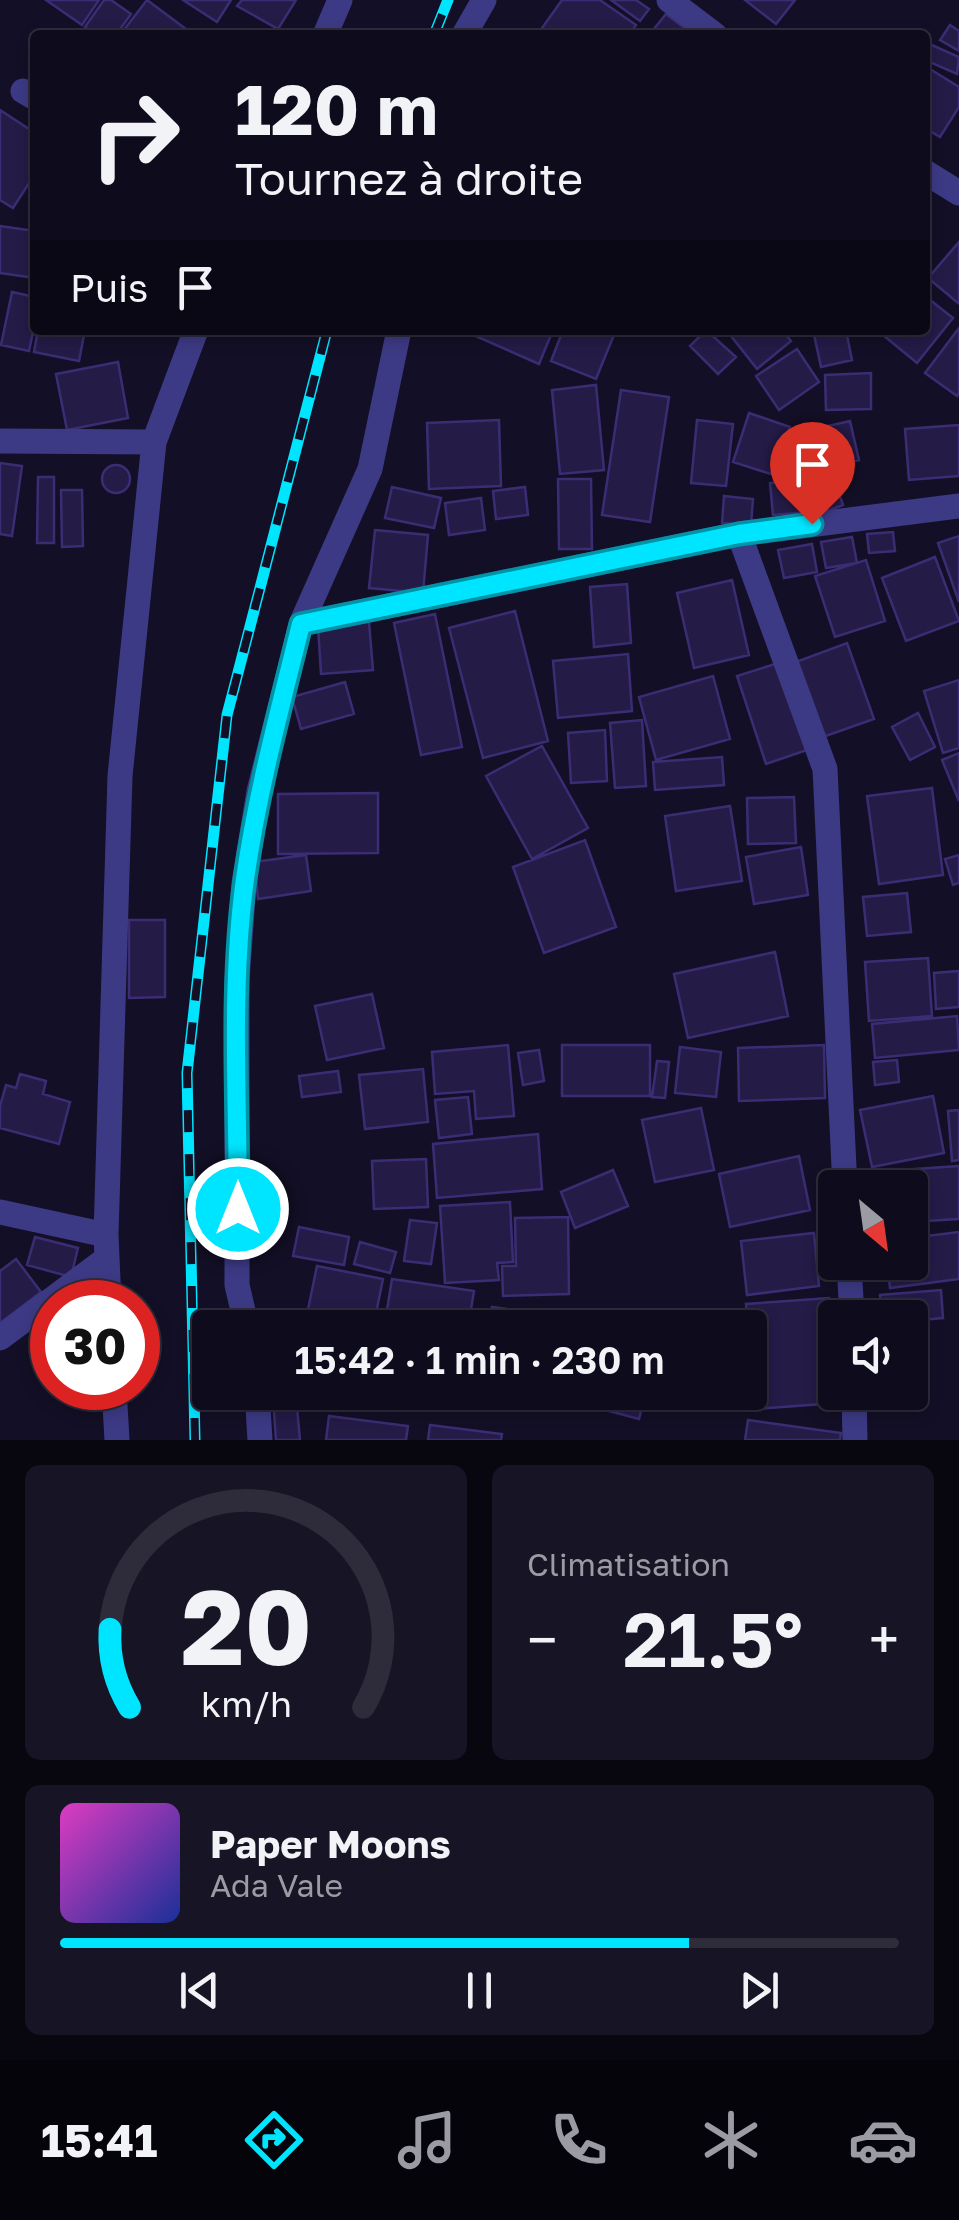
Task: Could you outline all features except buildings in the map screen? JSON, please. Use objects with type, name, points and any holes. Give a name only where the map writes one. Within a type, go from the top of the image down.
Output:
[{"type":"street","points":[[327,30],[340,0]]},
{"type":"street","points":[[467,30],[484,0]]},
{"type":"street","points":[[669,0],[708,30]]},
{"type":"street","points":[[930,175],[959,193]]},
{"type":"street","points":[[108,1280],[120,776],[154,442],[194,335]]},
{"type":"street","points":[[243,1310],[238,1285],[238,980],[244,883],[260,791],[301,624],[370,469],[397,335]]},
{"type":"street","points":[[0,441],[154,442]]},
{"type":"street","points":[[301,624],[739,534],[959,506]]},
{"type":"street","points":[[739,534],[825,769],[845,1170]]},
{"type":"street","points":[[0,1212],[106,1247]]},
{"type":"street","points":[[0,1338],[106,1247]]},
{"type":"street","points":[[115,1410],[117,1440]]},
{"type":"street","points":[[258,1410],[260,1440]]},
{"type":"street","points":[[854,1410],[855,1440]]},
{"type":"railway","points":[[436,30],[448,0]]},
{"type":"railway","points":[[195,1440],[187,1073],[227,715],[326,335]]},
{"type":"route","points":[[238,1209],[238,980],[244,883],[260,791],[301,624],[739,534],[812,524]]}]
